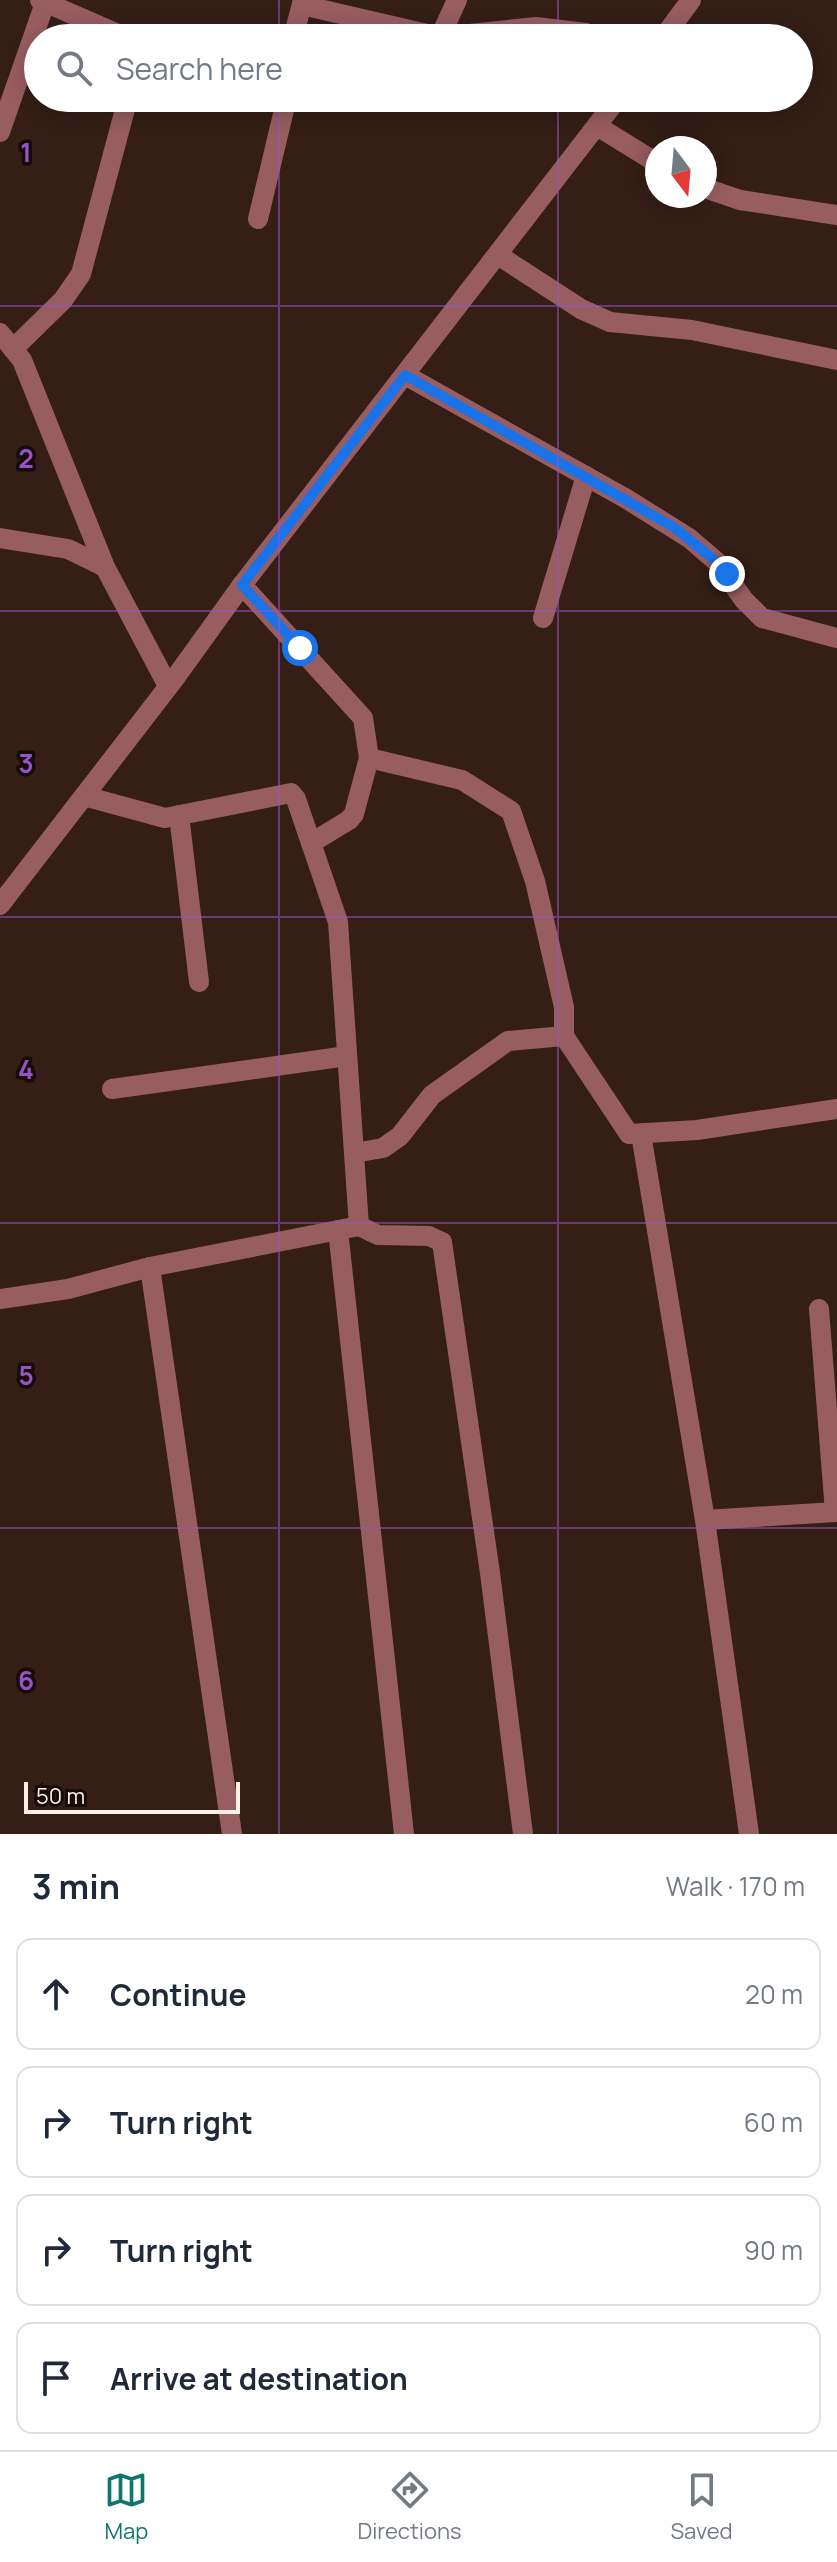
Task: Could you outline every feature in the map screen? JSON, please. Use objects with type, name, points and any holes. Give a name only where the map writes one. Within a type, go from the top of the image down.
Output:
[{"type":"street","points":[[446,24],[457,0]]},
{"type":"street","points":[[673,24],[691,0]]},
{"type":"street","points":[[36,24],[44,1],[96,24]]},
{"type":"street","points":[[297,24],[302,3],[387,24]]},
{"type":"street","points":[[0,132],[24,61]]},
{"type":"street","points":[[124,112],[81,274],[63,300],[6,341],[22,360],[105,567],[168,686]]},
{"type":"street","points":[[258,219],[284,112]]},
{"type":"street","points":[[0,905],[242,585],[608,112]]},
{"type":"street","points":[[597,126],[645,156]]},
{"type":"street","points":[[717,192],[740,200],[837,215]]},
{"type":"street","points":[[498,255],[581,309],[610,322],[692,330],[837,360]]},
{"type":"street","points":[[405,375],[586,476],[689,538],[717,562],[744,600],[762,618],[837,638]]},
{"type":"street","points":[[543,618],[586,476]]},
{"type":"street","points":[[0,538],[68,549],[105,567]]},
{"type":"street","points":[[242,585],[363,718],[369,758],[354,814],[311,843]]},
{"type":"street","points":[[369,758],[462,780],[511,811],[538,895],[564,1007],[564,1036],[629,1134],[697,1130],[837,1109]]},
{"type":"street","points":[[84,796],[165,818],[291,793],[296,799],[338,922],[359,1226]]},
{"type":"street","points":[[179,815],[199,982]]},
{"type":"street","points":[[354,1153],[383,1148],[400,1136],[432,1095],[508,1041],[564,1036]]},
{"type":"street","points":[[112,1089],[347,1056]]},
{"type":"street","points":[[641,1134],[705,1520],[749,1834]]},
{"type":"street","points":[[0,1299],[68,1289],[150,1267],[359,1226],[378,1235],[429,1236],[442,1242],[490,1573],[523,1834]]},
{"type":"street","points":[[338,1230],[404,1834]]},
{"type":"street","points":[[150,1267],[232,1834]]},
{"type":"street","points":[[705,1520],[835,1512],[831,1376],[819,1309]]},
{"type":"route","points":[[300,648],[242,585],[405,375],[675,528],[727,574]]}]
